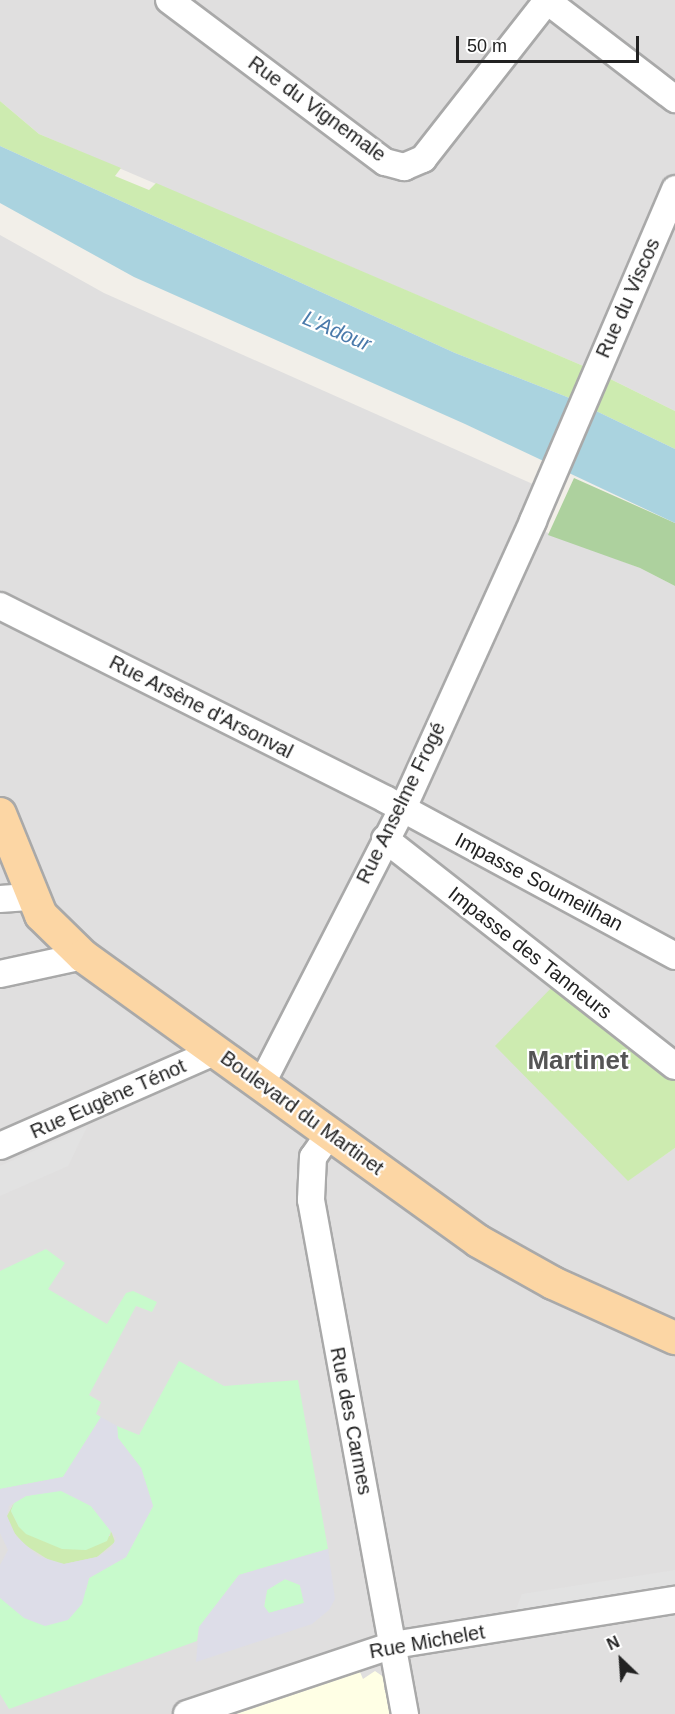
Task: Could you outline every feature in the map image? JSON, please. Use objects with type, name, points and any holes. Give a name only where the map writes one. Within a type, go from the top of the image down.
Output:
[{"type":"main road","name":"Boulevard du Martinet","points":[[0,814],[32,897],[54,931],[83,956],[478,1241],[553,1283],[675,1338]]},
{"type":"street","name":"Rue du Vignemale","points":[[169,0],[385,162],[404,167],[423,159],[547,0],[675,99]]},
{"type":"street","name":"Rue du Viscos","points":[[533,521],[675,189]]},
{"type":"street","name":"Rue Anselme Frogé","points":[[262,1083],[403,808],[533,521]]},
{"type":"street","name":"Rue Arsène d'Arsonval","points":[[0,606],[403,808]]},
{"type":"street","name":"Impasse Soumeilhan","points":[[403,808],[675,956]]},
{"type":"street","name":"Impasse des Tanneurs","points":[[385,840],[675,1065]]},
{"type":"street","points":[[0,899],[32,897]]},
{"type":"street","points":[[0,974],[83,956]]},
{"type":"street","name":"Rue Eugène Ténot","points":[[0,1146],[216,1051]]},
{"type":"street","name":"Rue des Carmes","points":[[330,1133],[313,1156],[310,1200],[405,1714]]},
{"type":"street","name":"Rue Michelet","points":[[187,1714],[393,1645],[675,1600]]},
{"type":"shaded area","points":[[0,0],[675,0],[675,411],[588,368],[39,134],[0,101]]},
{"type":"shaded area","points":[[0,235],[104,293],[535,485],[517,521],[640,568],[675,586],[675,1077],[628,1180],[675,1148],[675,1714],[0,1714]]},
{"type":"shaded area","points":[[87,1127],[68,1166],[0,1196],[0,1166]]},
{"type":"shaded area","points":[[101,1417],[117,1426],[118,1438],[141,1468],[153,1506],[126,1557],[89,1578],[82,1604],[68,1620],[45,1626],[24,1618],[0,1598],[0,1565],[8,1550],[0,1533],[0,1489],[63,1477]],"holes":[[[61,1491],[91,1506],[116,1538],[111,1549],[97,1557],[64,1564],[38,1556],[16,1536],[7,1516],[9,1506],[26,1496]]]},
{"type":"shaded area","points":[[328,1549],[335,1599],[329,1610],[312,1624],[196,1662],[199,1627],[239,1575]],"holes":[[[285,1579],[300,1585],[304,1603],[269,1613],[264,1606],[267,1590]]]},
{"type":"shaded area","points":[[675,1570],[675,1587],[515,1612],[522,1594]]},
{"type":"shaded area","points":[[375,1671],[385,1678],[384,1690],[389,1690],[393,1714],[236,1714],[360,1672],[363,1679]]},
{"type":"green space","points":[[0,101],[39,134],[121,168],[115,176],[149,190],[156,183],[588,368],[675,411],[675,449],[567,397],[455,353],[0,146]]},
{"type":"green space","points":[[574,478],[675,523],[675,586],[640,568],[548,535]]},
{"type":"green space","points":[[555,984],[675,1077],[675,1148],[628,1181],[495,1046]]},
{"type":"green space","points":[[46,1249],[65,1263],[48,1289],[107,1324],[126,1293],[133,1291],[157,1302],[152,1312],[136,1306],[89,1395],[101,1402],[96,1414],[101,1417],[63,1477],[0,1489],[0,1271]]},
{"type":"green space","points":[[179,1361],[224,1386],[298,1380],[328,1549],[239,1575],[199,1627],[197,1641],[9,1709],[0,1694],[0,1598],[86,1590],[89,1578],[126,1557],[153,1506],[141,1468],[118,1438],[117,1426],[139,1435]]},
{"type":"green space","points":[[61,1490],[91,1506],[111,1531],[107,1541],[86,1550],[62,1549],[26,1534],[19,1527],[11,1511],[14,1503],[26,1496]]},
{"type":"green space","points":[[14,1503],[11,1511],[19,1527],[110,1536],[111,1531],[115,1542],[97,1557],[64,1564],[52,1562],[25,1545],[10,1528],[7,1516]]},
{"type":"green space","points":[[285,1579],[300,1585],[304,1603],[269,1613],[264,1607],[267,1590]]},
{"type":"water","name":"L'Adour","points":[[0,146],[455,353],[567,397],[675,449],[675,523],[465,424],[134,277],[0,203]]},
{"type":"district","name":"Martinet","points":[[578,1061]]}]
